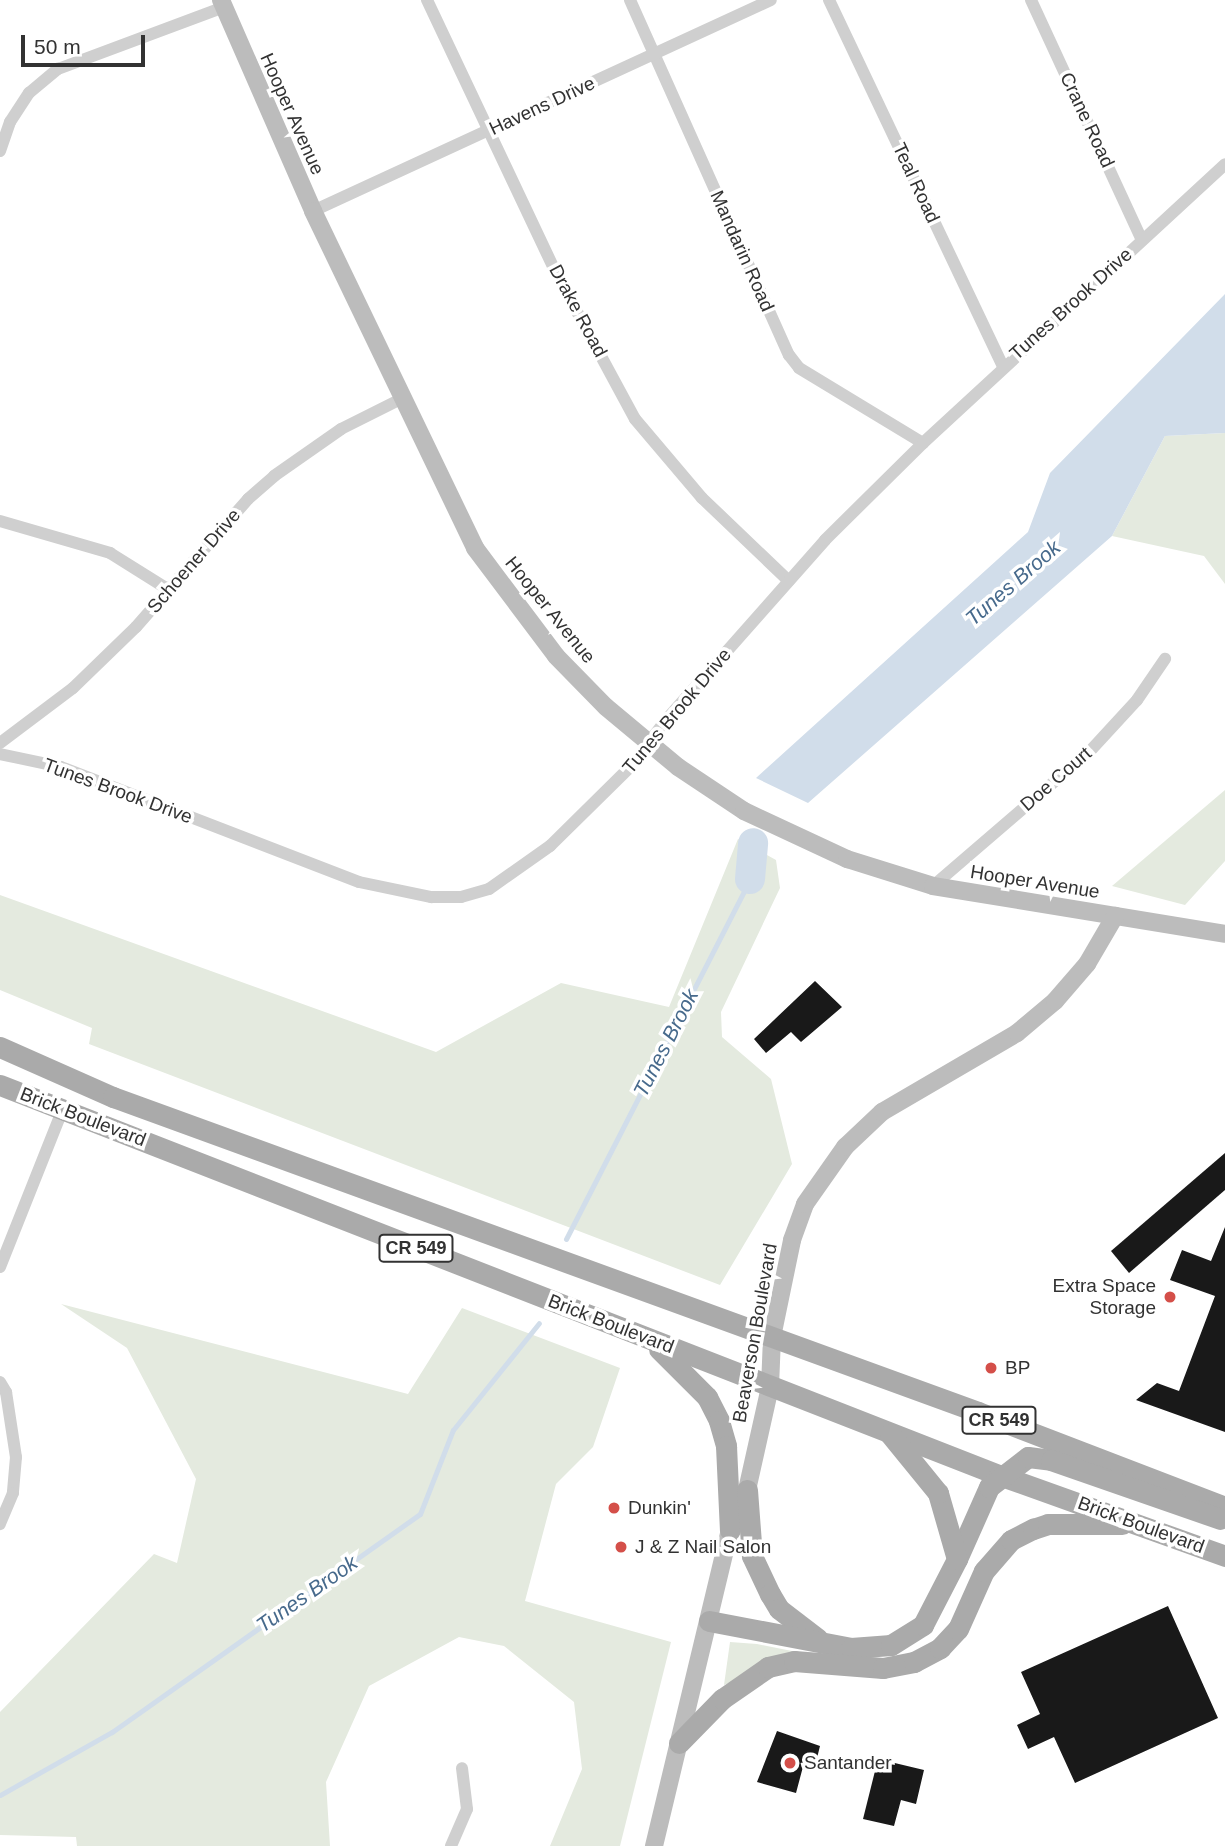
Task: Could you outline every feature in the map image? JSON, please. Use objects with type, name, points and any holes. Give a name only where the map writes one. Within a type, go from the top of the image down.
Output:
[{"type":"main road","name":"Hooper Avenue","points":[[222,4],[313,211],[401,399],[475,548],[512,601],[556,656],[650,744],[718,794],[782,831],[847,859],[933,886],[1225,934]]},
{"type":"main road","name":"Beaverson Boulevard","points":[[654,1846],[730,1530],[747,1490],[770,1387],[772,1337],[792,1240],[805,1204],[845,1147],[882,1112],[1017,1033],[1055,1001],[1087,964],[1115,916]]},
{"type":"main road","name":"Brick Boulevard","points":[[0,1047],[113,1097],[772,1337],[1225,1507]]},
{"type":"main road","name":"Brick Boulevard","points":[[0,1085],[770,1387],[999,1475],[1146,1525],[1225,1556]]},
{"type":"main road","points":[[63,1109],[113,1097]]},
{"type":"main road","points":[[647,1338],[699,1388],[719,1421],[726,1446],[730,1530]]},
{"type":"main road","points":[[886,1430],[938,1493],[957,1559]]},
{"type":"main road","points":[[709,1621],[823,1643],[876,1648],[910,1636],[934,1610],[989,1487],[999,1475],[1027,1457],[1051,1460],[1225,1521]]},
{"type":"main road","points":[[747,1490],[752,1556],[770,1594],[779,1609],[823,1643]]},
{"type":"main road","points":[[679,1742],[722,1699],[768,1667],[794,1661],[883,1668],[914,1662],[940,1648],[958,1629],[984,1572],[1011,1540],[1032,1529],[1048,1524],[1146,1525]]},
{"type":"street","name":"Drake Road","points":[[427,0],[555,271],[635,419],[702,498],[789,581]]},
{"type":"street","name":"Mandarin Road","points":[[630,0],[789,355],[799,368],[923,443]]},
{"type":"street","name":"Havens Drive","points":[[313,211],[771,0]]},
{"type":"street","name":"Teal Road","points":[[829,0],[1003,366]]},
{"type":"street","name":"Crane Road","points":[[1031,0],[1142,240]]},
{"type":"street","points":[[0,151],[10,122],[29,93],[58,69],[222,4]]},
{"type":"street","name":"Tunes Brook Drive","points":[[0,754],[61,767],[359,882],[431,897],[461,897],[489,889],[517,873],[650,744],[666,720],[789,581],[923,443],[1003,366],[1225,164]]},
{"type":"street","name":"Schoener Drive","points":[[0,743],[73,688],[169,590],[248,499],[274,475],[341,429],[401,399]]},
{"type":"street","points":[[0,521],[110,554],[169,590]]},
{"type":"street","name":"Doe Court","points":[[933,886],[1091,750],[1138,700],[1165,659]]},
{"type":"street","points":[[0,1268],[63,1109]]},
{"type":"street","points":[[0,1382],[6,1392],[16,1457],[13,1493],[0,1524]]},
{"type":"street","points":[[451,1846],[467,1809],[462,1768]]},
{"type":"shaded area","points":[[1225,433],[1225,584],[1204,556],[1112,536],[1165,436]]},
{"type":"shaded area","points":[[1225,790],[1225,861],[1185,905],[1112,886]]},
{"type":"shaded area","points":[[738,839],[776,860],[780,888],[721,1012],[722,1037],[771,1079],[792,1164],[720,1285],[89,1044],[92,1028],[0,990],[0,895],[436,1052],[561,983],[669,1007]]},
{"type":"shaded area","points":[[61,1304],[408,1394],[462,1308],[620,1368],[593,1447],[556,1484],[525,1601],[671,1642],[620,1846],[550,1846],[582,1769],[574,1702],[504,1646],[459,1637],[369,1686],[326,1782],[330,1846],[77,1846],[76,1837],[0,1835],[0,1712],[154,1554],[177,1563],[196,1479],[127,1348]]},
{"type":"shaded area","points":[[730,1642],[757,1644],[802,1653],[724,1685]]},
{"type":"water","points":[[1225,294],[1225,433],[1165,436],[1112,536],[808,803],[756,778],[1028,532],[1050,473]]},
{"type":"building","points":[[815,981],[842,1007],[801,1042],[791,1032],[766,1053],[754,1039]]},
{"type":"building","points":[[1225,1153],[1225,1190],[1129,1273],[1111,1251]]},
{"type":"building","points":[[1225,1227],[1225,1432],[1136,1400],[1157,1383],[1179,1391],[1215,1296],[1170,1280],[1182,1250],[1211,1261]]},
{"type":"building","points":[[1168,1606],[1218,1718],[1075,1783],[1054,1737],[1028,1749],[1017,1725],[1040,1714],[1021,1672]]},
{"type":"building","name":"Santander","points":[[777,1731],[820,1746],[815,1766],[804,1763],[796,1793],[757,1782]]},
{"type":"building","points":[[878,1759],[924,1770],[916,1804],[901,1800],[894,1826],[863,1819]]},
{"type":"waterway","name":"Tunes Brook","points":[[750,879],[753,843]]},
{"type":"waterway","name":"Tunes Brook","points":[[566,1239],[750,879]]},
{"type":"waterway","name":"Tunes Brook","points":[[0,1795],[112,1732],[420,1514],[453,1430],[539,1323]]},
{"type":"place","name":"Extra Space Storage","points":[[1170,1297]]},
{"type":"place","name":"BP","points":[[991,1368]]},
{"type":"place","name":"Dunkin'","points":[[614,1508]]},
{"type":"place","name":"J & Z Nail Salon","points":[[621,1547]]},
{"type":"place","name":"Santander","points":[[790,1763]]}]
